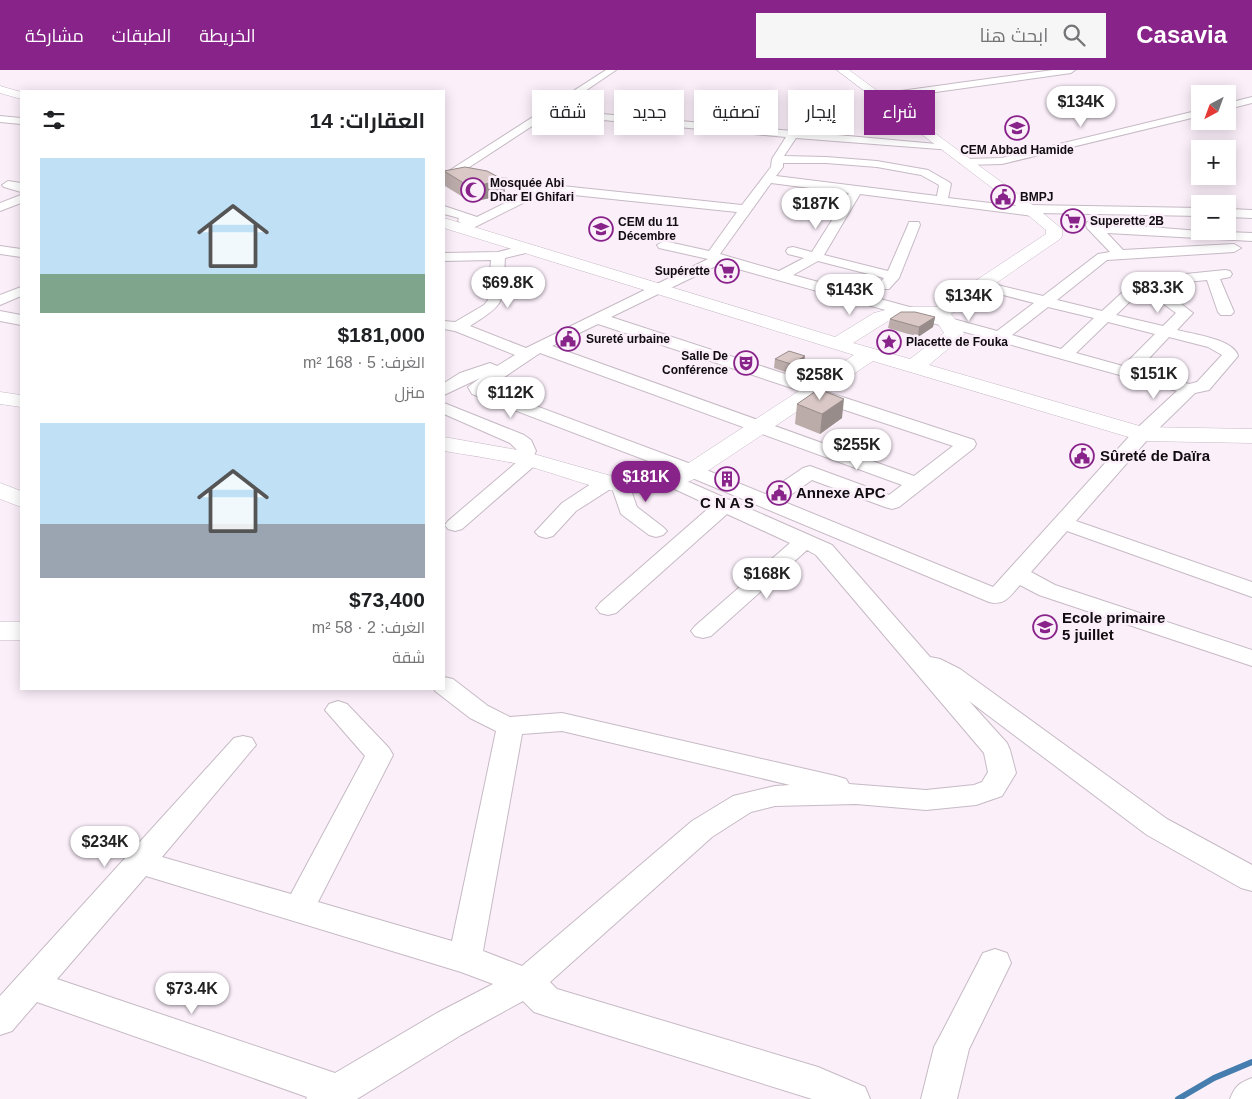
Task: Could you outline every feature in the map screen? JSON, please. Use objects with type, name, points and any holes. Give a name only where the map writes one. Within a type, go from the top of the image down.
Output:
[{"type":"main road","points":[[842,70],[869,90]]},
{"type":"main road","points":[[0,89],[20,96]]},
{"type":"main road","points":[[930,135],[1054,229],[1054,236],[981,285],[944,318]]},
{"type":"main road","points":[[445,223],[465,226],[525,249],[1142,434],[1252,436]]},
{"type":"main road","points":[[837,344],[881,317],[897,313],[915,313],[944,318],[953,329],[954,336],[913,366]]},
{"type":"main road","points":[[445,444],[527,459],[614,484],[643,486],[682,476],[870,354]]},
{"type":"main road","points":[[0,398],[20,401]]},
{"type":"main road","points":[[0,490],[20,500]]},
{"type":"main road","points":[[0,631],[20,631]]},
{"type":"street","points":[[580,90],[612,70]]},
{"type":"street","points":[[929,90],[1071,70]]},
{"type":"street","points":[[1236,104],[1252,100]]},
{"type":"street","points":[[966,162],[1002,161],[1191,115]]},
{"type":"street","points":[[604,117],[788,135]]},
{"type":"street","points":[[0,119],[20,121]]},
{"type":"street","points":[[448,176],[532,121]]},
{"type":"street","points":[[445,389],[466,378],[533,350],[716,258],[745,209],[777,167],[777,160],[793,135],[948,148]]},
{"type":"street","points":[[777,160],[826,160],[877,164],[924,172],[945,184],[942,200]]},
{"type":"street","points":[[448,176],[745,209]]},
{"type":"street","points":[[768,179],[1031,211],[1191,212]]},
{"type":"street","points":[[904,182],[906,179],[943,182]]},
{"type":"street","points":[[4,185],[15,202]]},
{"type":"street","points":[[465,226],[543,188]]},
{"type":"street","points":[[781,276],[816,257],[857,189]]},
{"type":"street","points":[[0,196],[15,202]]},
{"type":"street","points":[[445,210],[472,218],[465,226]]},
{"type":"street","points":[[1236,213],[1252,214]]},
{"type":"street","points":[[445,216],[465,226]]},
{"type":"street","points":[[870,301],[892,276],[914,225]]},
{"type":"street","points":[[1120,254],[1093,227],[1252,237]]},
{"type":"street","points":[[664,245],[915,313]]},
{"type":"street","points":[[1001,336],[1103,257],[1120,254],[1252,248]]},
{"type":"street","points":[[445,257],[498,256],[525,249]]},
{"type":"street","points":[[0,250],[20,253]]},
{"type":"street","points":[[793,251],[892,276]]},
{"type":"street","points":[[451,326],[488,308],[495,301],[498,256]]},
{"type":"street","points":[[1065,354],[1143,282],[1219,275],[1226,312]]},
{"type":"street","points":[[1127,371],[1185,313],[1143,282]]},
{"type":"street","points":[[944,318],[1189,389],[1203,386],[1230,356],[1229,352],[1214,344],[981,285]]},
{"type":"street","points":[[0,301],[20,291]]},
{"type":"street","points":[[0,316],[20,320]]},
{"type":"street","points":[[597,318],[967,444],[892,503],[810,472],[767,502]]},
{"type":"street","points":[[451,326],[533,350],[761,426],[917,484]]},
{"type":"street","points":[[533,350],[477,387],[478,390],[682,476],[767,502],[997,597],[1142,434],[1189,389]]},
{"type":"street","points":[[445,408],[517,439],[524,444],[527,452],[527,459],[455,525]]},
{"type":"street","points":[[244,745],[140,862],[13,999],[330,1095],[449,1024],[527,982],[702,829],[743,803],[774,796],[856,794],[926,800],[976,795],[992,789],[1002,773],[997,750],[824,550],[725,505],[682,476]]},
{"type":"street","points":[[546,532],[570,506],[614,484],[628,510],[656,531]]},
{"type":"street","points":[[608,608],[725,505]]},
{"type":"street","points":[[1063,523],[1252,590]]},
{"type":"street","points":[[703,631],[805,541]]},
{"type":"street","points":[[1017,574],[1047,590],[1252,658]]},
{"type":"street","points":[[919,660],[951,675],[1157,827],[1252,879]]},
{"type":"street","points":[[445,686],[479,712],[497,722],[510,726],[562,722],[880,796]]},
{"type":"street","points":[[299,909],[379,756],[338,710]]},
{"type":"street","points":[[465,959],[510,726]]},
{"type":"street","points":[[140,862],[465,959],[527,982],[546,1001],[818,1084],[852,1099]]},
{"type":"street","points":[[939,1099],[952,1047],[995,963]]},
{"type":"street","points":[[1248,1099],[1252,1095]]},
{"type":"building","points":[[465,167],[487,171],[504,180],[470,187],[445,171]]},
{"type":"building","points":[[901,312],[915,312],[935,317],[919,327],[890,319]]},
{"type":"building","points":[[789,351],[805,356],[791,364],[775,359]]},
{"type":"building","points":[[819,389],[844,399],[822,414],[797,404]]},
{"type":"waterway","points":[[1178,1099],[1214,1078],[1252,1062]]},
{"type":"place","name":"CEM Abbad Hamide","points":[[1017,128]]},
{"type":"place","name":"Mosquée Abi Dhar El Ghifari","points":[[473,190]]},
{"type":"place","name":"BMPJ","points":[[1003,197]]},
{"type":"place","name":"Superette 2B","points":[[1073,221]]},
{"type":"place","name":"CEM du 11 Décembre","points":[[601,229]]},
{"type":"place","name":"Supérette","points":[[727,271]]},
{"type":"place","name":"Sureté urbaine","points":[[568,339]]},
{"type":"place","name":"Placette de Fouka","points":[[889,342]]},
{"type":"place","name":"Salle De Conférence","points":[[746,363]]},
{"type":"place","name":"Sûreté de Daïra","points":[[1082,456]]},
{"type":"place","name":"C N A S","points":[[727,479]]},
{"type":"place","name":"Annexe APC","points":[[779,493]]},
{"type":"place","name":"Ecole primaire 5 juillet","points":[[1045,627]]}]
